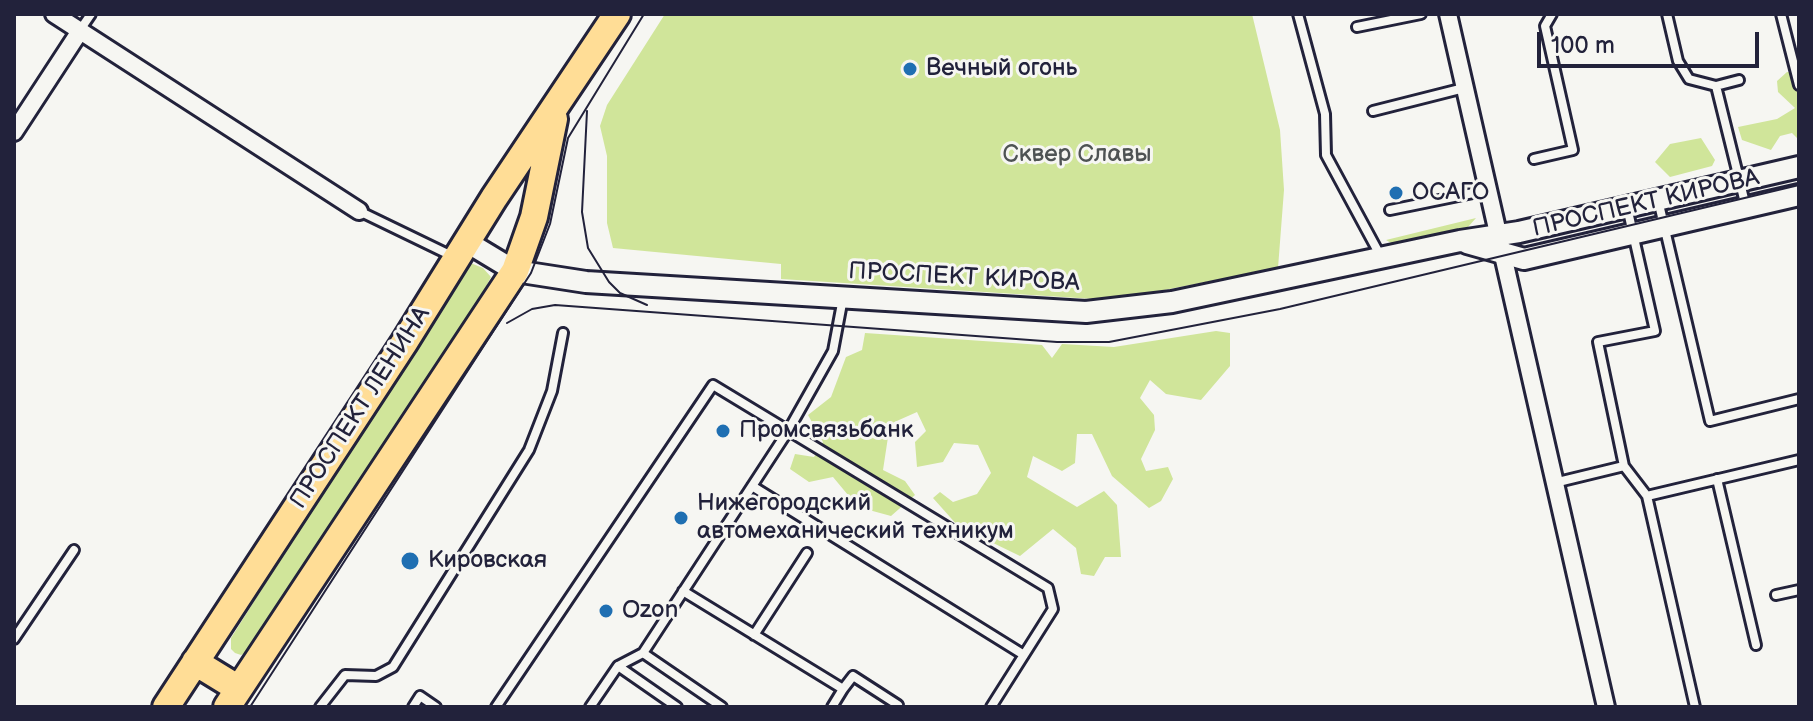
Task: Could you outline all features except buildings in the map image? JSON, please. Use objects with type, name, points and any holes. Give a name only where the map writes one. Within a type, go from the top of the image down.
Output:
[{"type":"main road","name":"ПРОСПЕКТ ЛЕНИНА","points":[[166,707],[617,14]]},
{"type":"main road","name":"ПРОСПЕКТ ЛЕНИНА","points":[[233,698],[515,271],[534,217],[556,107]]},
{"type":"main road","points":[[195,662],[233,698]]},
{"type":"street","points":[[54,14],[359,211]]},
{"type":"street","points":[[1448,14],[1606,707]]},
{"type":"street","points":[[14,132],[80,31]]},
{"type":"street","name":"ПРОСПЕКТ КИРОВА","points":[[462,251],[515,271],[586,282],[1086,312],[1172,302],[1460,241],[1502,245],[1627,207],[1799,167]]},
{"type":"street","name":"ПРОСПЕКТ КИРОВА","points":[[1502,245],[1524,259],[1799,195]]},
{"type":"lane","points":[[80,31],[91,14]]},
{"type":"lane","points":[[1298,14],[1325,114],[1326,155],[1381,258]]},
{"type":"lane","points":[[1357,27],[1421,14]]},
{"type":"lane","points":[[1534,159],[1573,150],[1545,26],[1552,14]]},
{"type":"lane","points":[[1667,14],[1678,61],[1689,79],[1716,86],[1739,80]]},
{"type":"lane","points":[[1781,14],[1799,85]]},
{"type":"lane","points":[[1716,86],[1746,207]]},
{"type":"lane","points":[[1373,111],[1465,88]]},
{"type":"lane","points":[[1390,210],[1489,190]]},
{"type":"lane","points":[[1658,200],[1710,421],[1799,399]]},
{"type":"lane","points":[[1627,207],[1655,331],[1598,342],[1624,466],[1647,496],[1695,707]]},
{"type":"lane","points":[[359,211],[462,251]]},
{"type":"lane","points":[[590,707],[618,666],[643,653],[788,431],[833,351],[843,297]]},
{"type":"lane","points":[[320,707],[338,680],[345,675],[376,676],[393,667],[529,450],[552,391],[563,333]]},
{"type":"lane","points":[[496,707],[713,385],[1048,588],[1053,609],[991,707]]},
{"type":"lane","points":[[1647,496],[1799,460]]},
{"type":"lane","points":[[1554,483],[1624,466]]},
{"type":"lane","points":[[1717,479],[1756,645]]},
{"type":"lane","points":[[752,486],[1024,655]]},
{"type":"lane","points":[[14,639],[74,550]]},
{"type":"lane","points":[[754,635],[807,553]]},
{"type":"lane","points":[[1776,595],[1799,590]]},
{"type":"lane","points":[[683,591],[843,689]]},
{"type":"lane","points":[[643,653],[722,707]]},
{"type":"lane","points":[[618,666],[677,707]]},
{"type":"lane","points":[[832,707],[853,676],[898,705]]},
{"type":"lane","points":[[413,707],[420,696],[436,707]]},
{"type":"green space","name":"Сквер Славы","points":[[665,14],[1252,14],[1280,130],[1284,190],[1278,268],[1154,292],[1094,299],[781,279],[781,264],[613,248],[607,223],[607,156],[600,126],[607,105]]},
{"type":"green space","points":[[1787,72],[1799,73],[1799,140],[1792,133],[1780,136],[1771,150],[1742,140],[1738,127],[1777,119],[1795,108],[1778,92],[1777,81]]},
{"type":"green space","points":[[1701,138],[1715,160],[1712,166],[1670,177],[1655,162],[1670,144]]},
{"type":"green space","points":[[1476,218],[1468,227],[1393,244],[1386,240]]},
{"type":"green space","points":[[468,262],[483,268],[491,277],[475,308],[253,649],[241,655],[235,653],[231,649],[231,638]]},
{"type":"green space","points":[[1216,331],[1230,333],[1230,366],[1201,400],[1166,394],[1150,380],[1140,398],[1154,415],[1155,430],[1141,459],[1146,471],[1168,467],[1173,479],[1161,501],[1149,508],[1112,476],[1092,434],[1077,434],[1075,463],[1062,471],[1033,456],[1027,477],[1077,507],[1104,491],[1117,505],[1121,557],[1105,557],[1094,576],[1081,574],[1076,548],[1053,529],[1020,556],[958,526],[933,498],[940,492],[953,502],[977,494],[991,473],[978,445],[954,443],[943,462],[917,467],[915,442],[926,431],[917,412],[890,424],[883,470],[905,481],[915,495],[891,516],[858,507],[833,477],[809,482],[790,469],[795,454],[814,457],[823,442],[808,415],[831,397],[846,357],[862,350],[865,333],[1042,345],[1052,358],[1062,344],[1114,347]]},
{"type":"tram line","points":[[250,707],[531,273],[550,224],[568,138],[644,14]]},
{"type":"tram line","points":[[587,111],[582,212],[588,248],[609,282],[620,293],[647,305]]},
{"type":"tram line","points":[[507,323],[532,309],[555,305],[1057,342],[1109,342],[1280,309],[1799,185]]},
{"type":"place","name":"Вечный огонь","points":[[910,69]]},
{"type":"place","name":"ОСАГО","points":[[1396,193]]},
{"type":"place","name":"Промсвязьбанк","points":[[723,431]]},
{"type":"place","name":"Нижегородский автомеханический техникум","points":[[681,518]]},
{"type":"place","name":"Кировская","points":[[410,561]]},
{"type":"place","name":"Ozon","points":[[606,611]]}]
